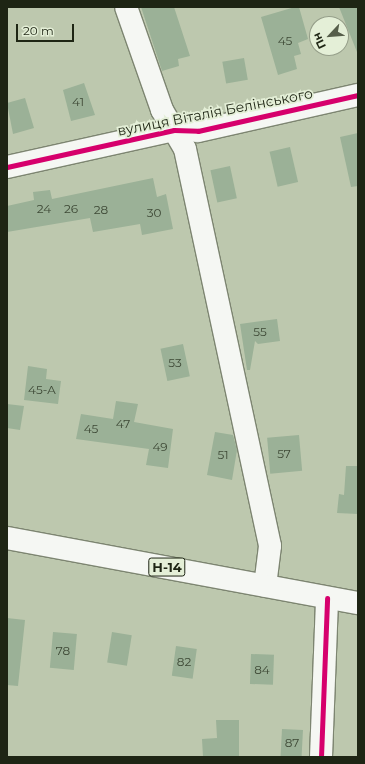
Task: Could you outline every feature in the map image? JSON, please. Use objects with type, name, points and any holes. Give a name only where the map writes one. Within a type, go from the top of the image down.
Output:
[{"type":"street","points":[[126,7],[162,110],[185,148],[270,546],[265,586]]},
{"type":"street","name":"вулиця Віталія Белінського","points":[[7,167],[174,130],[198,131],[358,95]]},
{"type":"street","name":"Н-14","points":[[7,538],[358,603]]},
{"type":"street","points":[[321,757],[327,598]]},
{"type":"building","points":[[141,7],[174,7],[190,56],[178,59],[179,66],[162,71]]},
{"type":"building","points":[[299,7],[308,39],[298,43],[301,54],[294,56],[297,69],[278,75],[261,17]]},
{"type":"building","points":[[339,7],[358,7],[358,52],[349,32],[349,16],[343,16]]},
{"type":"building","points":[[244,58],[248,80],[226,83],[222,62]]},
{"type":"building","points":[[84,83],[95,115],[71,121],[63,90]]},
{"type":"building","points":[[25,98],[34,128],[13,134],[7,103]]},
{"type":"building","points":[[358,133],[358,186],[351,187],[340,137]]},
{"type":"building","points":[[290,147],[298,182],[278,187],[270,152]]},
{"type":"building","points":[[230,166],[237,198],[217,202],[210,170]]},
{"type":"building","points":[[153,178],[157,197],[166,194],[173,229],[142,235],[140,224],[93,232],[90,218],[7,232],[7,206],[34,200],[33,192],[50,190],[52,199]]},
{"type":"building","points":[[277,319],[280,341],[258,344],[255,341],[250,370],[247,370],[240,324]]},
{"type":"building","points":[[183,344],[190,376],[167,381],[161,349]]},
{"type":"building","points":[[28,366],[47,369],[46,379],[61,381],[58,404],[24,400]]},
{"type":"building","points":[[116,401],[138,404],[134,422],[173,429],[168,468],[146,465],[149,449],[76,439],[81,414],[113,419]]},
{"type":"building","points":[[7,404],[24,406],[20,430],[7,428]]},
{"type":"building","points":[[215,432],[233,435],[237,450],[232,480],[207,475]]},
{"type":"building","points":[[299,435],[302,471],[270,474],[267,438]]},
{"type":"building","points":[[346,466],[358,466],[358,514],[337,513],[339,494],[344,495]]},
{"type":"building","points":[[7,618],[25,620],[18,686],[7,685]]},
{"type":"building","points":[[53,632],[77,634],[74,670],[50,668]]},
{"type":"building","points":[[112,632],[132,635],[127,666],[107,663]]},
{"type":"building","points":[[176,646],[197,649],[193,679],[172,676]]},
{"type":"building","points":[[251,654],[274,655],[273,685],[250,684]]},
{"type":"building","points":[[216,720],[239,720],[239,757],[203,757],[202,739],[217,738]]},
{"type":"building","points":[[282,729],[303,730],[302,757],[281,757]]},
{"type":"cycle path","points":[[7,167],[174,130],[198,131],[358,95]]},
{"type":"cycle path","points":[[321,757],[327,598]]}]
